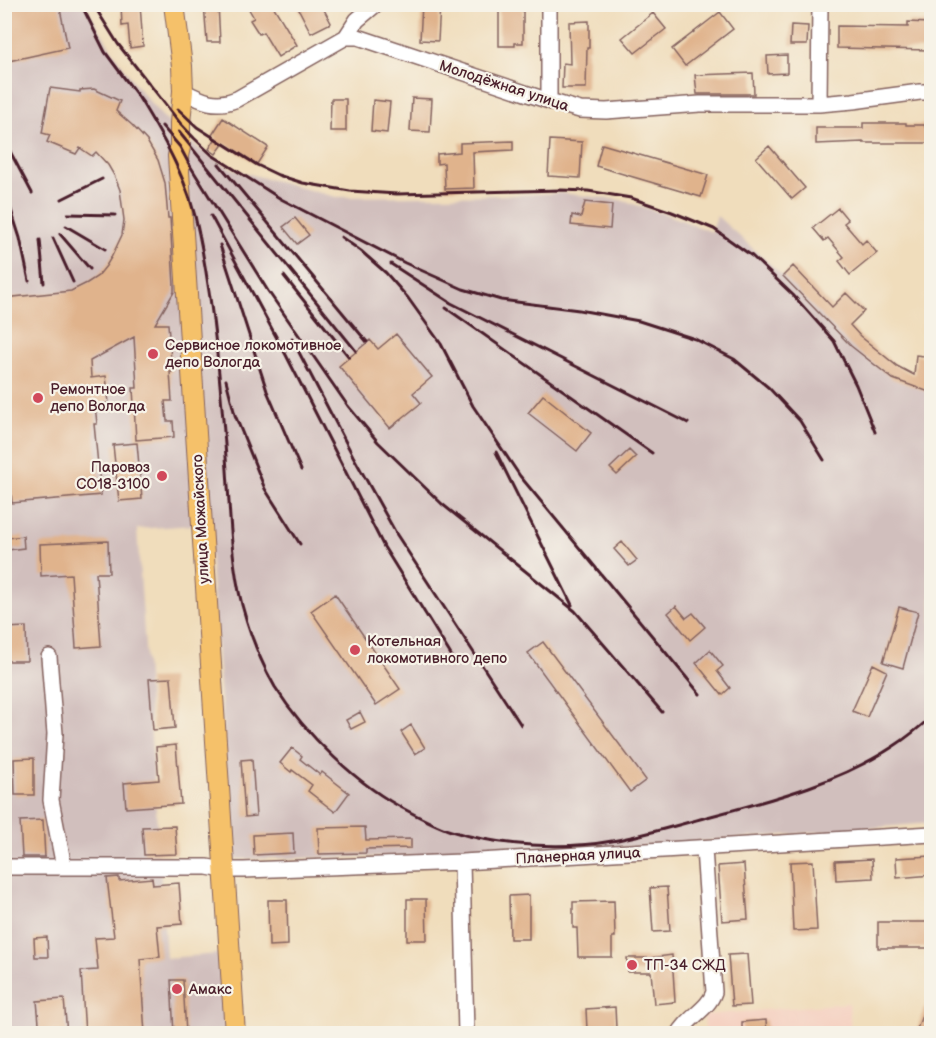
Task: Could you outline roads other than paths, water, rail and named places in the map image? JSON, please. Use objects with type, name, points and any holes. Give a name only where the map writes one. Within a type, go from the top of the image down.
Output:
[{"type":"main road","name":"улица Можайского","points":[[174,4],[183,91],[178,156],[235,1034]]},
{"type":"street","points":[[183,91],[201,101],[227,102],[237,99],[346,37],[357,20],[376,4]]},
{"type":"street","points":[[549,4],[549,101]]},
{"type":"street","points":[[819,104],[820,4]]},
{"type":"street","name":"Молодёжная улица","points":[[346,37],[357,37],[580,110],[606,111],[700,104],[819,104],[926,92],[932,79]]},
{"type":"street","points":[[49,657],[55,734],[51,800],[64,867]]},
{"type":"street","name":"Планерная улица","points":[[10,867],[207,867],[224,870],[462,862],[932,834]]},
{"type":"street","points":[[679,1034],[693,1016],[706,1006],[714,992],[704,849]]},
{"type":"street","points":[[462,862],[466,1034]]},
{"type":"railway","points":[[81,4],[105,52],[143,103]]},
{"type":"railway","points":[[93,4],[118,44],[194,138],[212,155],[281,199],[405,263],[463,289],[501,300],[579,310],[639,321],[695,339],[734,359],[769,388],[800,421],[824,460]]},
{"type":"railway","points":[[139,98],[167,146],[183,180],[199,234],[217,352],[233,555],[238,588],[248,625],[265,668],[287,705],[317,740],[370,788],[429,822],[469,836],[531,845],[593,844],[625,839],[806,788],[873,759],[914,732],[932,716]]},
{"type":"railway","points":[[178,109],[197,127],[257,165],[303,183],[350,191],[397,194],[588,191],[631,198],[714,229],[752,256],[793,295],[834,341],[856,385],[875,432]]},
{"type":"railway","points":[[162,126],[180,147],[268,291],[348,406],[378,442],[442,504],[575,611],[662,712]]},
{"type":"railway","points":[[179,132],[356,351]]},
{"type":"railway","points":[[4,140],[32,193]]},
{"type":"railway","points":[[219,164],[367,342]]},
{"type":"railway","points":[[62,199],[102,179]]},
{"type":"railway","points":[[4,188],[20,238],[29,281]]},
{"type":"railway","points":[[68,214],[115,215]]},
{"type":"railway","points":[[211,216],[286,355],[384,547],[451,655]]},
{"type":"railway","points":[[66,226],[105,249]]},
{"type":"railway","points":[[60,234],[90,269]]},
{"type":"railway","points":[[341,237],[386,273],[408,298],[441,344],[473,406],[520,476],[700,694]]},
{"type":"railway","points":[[53,238],[73,282]]},
{"type":"railway","points":[[40,240],[44,283]]},
{"type":"railway","points":[[220,245],[267,391],[301,470]]},
{"type":"railway","points":[[391,264],[451,303],[688,423]]},
{"type":"railway","points":[[284,276],[349,357]]},
{"type":"railway","points":[[446,308],[652,453]]},
{"type":"railway","points":[[292,339],[397,535],[521,725]]},
{"type":"railway","points":[[226,380],[235,415],[265,489],[300,544]]},
{"type":"railway","points":[[496,452],[572,605]]},
{"type":"place","name":"Сервисное локомотивное депо Вологда","points":[[153,354]]},
{"type":"place","name":"Ремонтное депо Вологда","points":[[38,398]]},
{"type":"place","name":"Паровоз СО18-3100","points":[[162,476]]},
{"type":"place","name":"Котельная локомотивного депо","points":[[355,650]]},
{"type":"place","name":"ТП-34 СЖД","points":[[632,965]]},
{"type":"place","name":"Амакс","points":[[177,989]]}]
